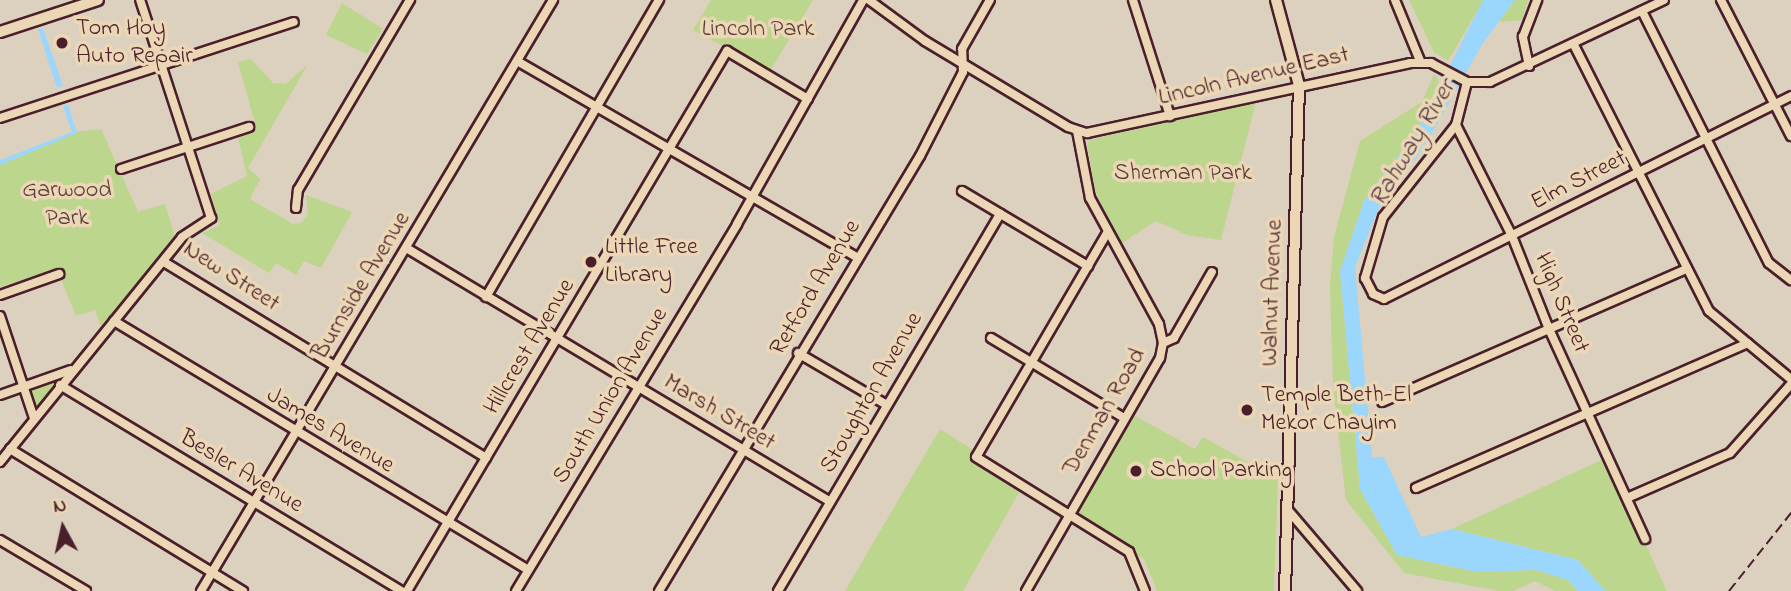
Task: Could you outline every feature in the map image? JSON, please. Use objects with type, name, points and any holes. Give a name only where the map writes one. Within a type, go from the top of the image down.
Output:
[{"type":"street","points":[[0,32],[99,0]]},
{"type":"street","name":"New Street","points":[[140,0],[211,218],[181,237],[164,262],[486,458]]},
{"type":"street","points":[[296,208],[298,190],[410,0]]},
{"type":"street","name":"Burnside Avenue","points":[[201,591],[408,249],[553,0]]},
{"type":"street","points":[[486,297],[659,0]]},
{"type":"street","name":"South Union Avenue","points":[[519,590],[528,570],[752,197],[863,0]]},
{"type":"street","points":[[869,0],[963,63],[1077,131]]},
{"type":"street","name":"Retford Avenue","points":[[659,591],[856,257],[920,156],[963,72],[962,49],[990,0]]},
{"type":"street","points":[[1133,0],[1170,116]]},
{"type":"street","name":"Walnut Avenue","points":[[1276,0],[1299,85],[1285,591]]},
{"type":"street","points":[[1395,0],[1421,63]]},
{"type":"street","points":[[1529,66],[1523,37],[1537,0]]},
{"type":"street","points":[[1456,125],[1465,81],[1490,82],[1574,45],[1664,0]]},
{"type":"street","points":[[1721,0],[1791,136]]},
{"type":"street","points":[[1643,11],[1769,263],[1791,280]]},
{"type":"street","points":[[0,118],[294,22]]},
{"type":"street","points":[[1574,45],[1709,311],[1791,379]]},
{"type":"street","name":"Hillcrest Avenue","points":[[405,591],[727,51],[807,99]]},
{"type":"street","points":[[517,61],[856,257]]},
{"type":"street","name":"Lincoln Avenue East","points":[[1077,131],[1097,133],[1299,85],[1421,63],[1440,67],[1465,81]]},
{"type":"street","name":"Elm Street","points":[[1456,125],[1384,217],[1365,278],[1373,294],[1384,299],[1791,96]]},
{"type":"street","name":"High Street","points":[[1456,125],[1512,236],[1549,329],[1645,539]]},
{"type":"street","points":[[121,169],[249,127]]},
{"type":"street","name":"Denman Road","points":[[1026,591],[1160,358],[1163,343],[1159,324],[1107,233],[1084,180],[1077,131]]},
{"type":"street","points":[[961,191],[1088,266]]},
{"type":"street","name":"Stoughton Avenue","points":[[778,591],[1000,214]]},
{"type":"street","points":[[1107,233],[976,457],[1129,552],[1145,591]]},
{"type":"street","name":"Marsh Street","points":[[408,249],[830,502]]},
{"type":"street","points":[[0,462],[164,262]]},
{"type":"street","points":[[1382,402],[1687,269]]},
{"type":"street","points":[[1163,343],[1174,338],[1212,272]]},
{"type":"street","points":[[0,295],[59,274]]},
{"type":"street","points":[[0,316],[34,418]]},
{"type":"street","name":"James Avenue","points":[[114,321],[296,434],[528,570]]},
{"type":"street","points":[[991,338],[1125,418]]},
{"type":"street","points":[[1416,488],[1748,343]]},
{"type":"street","points":[[798,354],[887,405]]},
{"type":"street","points":[[0,395],[74,369]]},
{"type":"street","points":[[1627,498],[1730,453],[1791,384]]},
{"type":"street","name":"Besler Avenue","points":[[61,385],[405,591]]},
{"type":"street","points":[[10,449],[243,591]]},
{"type":"street","points":[[1287,509],[1357,591]]},
{"type":"street","points":[[0,540],[86,591]]},
{"type":"green space","name":"Lincoln Park","points":[[711,0],[813,0],[770,71],[693,30]]},
{"type":"green space","points":[[1409,0],[1528,0],[1522,20],[1502,22],[1479,8],[1448,61],[1434,52]]},
{"type":"green space","points":[[342,3],[383,29],[367,54],[326,35]]},
{"type":"green space","points":[[251,59],[273,83],[286,84],[308,64],[248,168],[260,179],[250,199],[293,224],[301,223],[308,214],[306,195],[352,212],[321,268],[304,261],[296,275],[276,263],[269,273],[202,233],[220,225],[211,194],[247,176],[238,138],[257,130],[238,62]]},
{"type":"green space","points":[[1434,74],[1439,81],[1417,131],[1364,201],[1340,271],[1360,489],[1397,555],[1477,572],[1536,570],[1568,580],[1578,591],[1555,591],[1535,581],[1513,591],[1499,591],[1404,573],[1346,500],[1333,387],[1330,286],[1334,237],[1360,141],[1422,102]]},
{"type":"green space","name":"Sherman Park","points":[[1256,101],[1221,240],[1187,235],[1156,221],[1122,243],[1096,193],[1087,144],[1090,140]]},
{"type":"green space","name":"Garwood Park","points":[[101,129],[138,212],[165,204],[175,236],[102,329],[95,310],[76,316],[57,269],[0,287],[0,163],[75,132]]},
{"type":"green space","points":[[74,369],[34,418],[23,387]]},
{"type":"green space","points":[[1135,416],[1195,449],[1203,437],[1278,479],[1274,591],[1157,591],[1144,559],[1021,489],[963,591],[845,591],[940,429],[1075,515]]},
{"type":"green space","points":[[1606,458],[1667,591],[1605,591],[1578,560],[1452,529]]},
{"type":"water","name":"Rahway River","points":[[1483,0],[1515,0],[1483,43],[1421,152],[1378,210],[1355,267],[1372,457],[1384,457],[1421,537],[1452,529],[1578,560],[1605,591],[1578,591],[1568,580],[1536,570],[1477,572],[1397,555],[1360,489],[1340,271],[1364,201],[1417,131]]},
{"type":"water","points":[[43,28],[63,86],[57,88],[38,29]]},
{"type":"water","points":[[68,104],[77,133],[0,165],[0,160],[72,132],[63,106]]},
{"type":"railway","points":[[1729,591],[1791,513]]},
{"type":"place","name":"Tom Hoy Auto Repair","points":[[62,43]]},
{"type":"place","name":"Little Free Library","points":[[591,262]]},
{"type":"place","name":"Temple Beth-El Mekor Chayim","points":[[1247,410]]},
{"type":"place","name":"School Parking","points":[[1136,471]]}]
